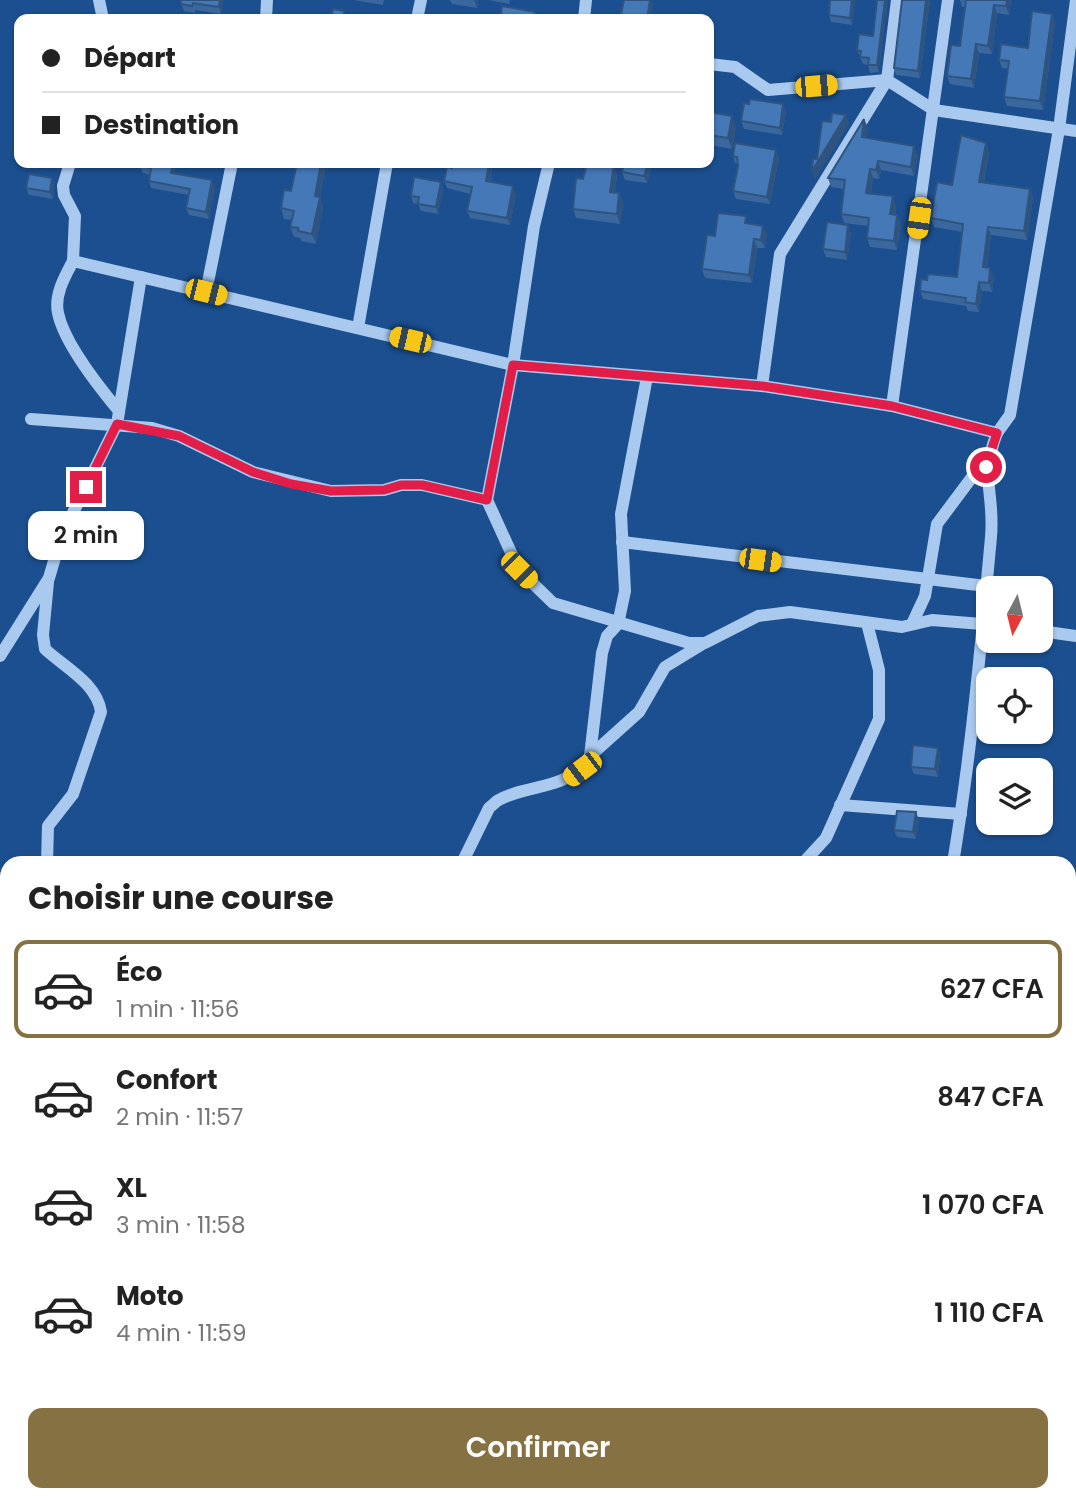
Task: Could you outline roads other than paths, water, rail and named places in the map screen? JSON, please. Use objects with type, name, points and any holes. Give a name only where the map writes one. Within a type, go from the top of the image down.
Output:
[{"type":"street","points":[[762,386],[780,254],[887,80],[897,0]]},
{"type":"street","points":[[892,406],[948,0]]},
{"type":"street","points":[[989,576],[993,513],[986,479],[989,454],[997,433],[1010,415],[1059,129],[1076,0]]},
{"type":"street","points":[[714,65],[735,67],[768,90],[887,80],[934,110],[1076,131]]},
{"type":"street","points":[[68,168],[63,186],[64,195],[75,216],[73,261],[59,294],[57,312],[68,338],[118,418]]},
{"type":"street","points":[[206,292],[231,168]]},
{"type":"street","points":[[358,328],[386,168]]},
{"type":"street","points":[[548,168],[534,226],[513,365],[487,500],[519,570],[553,603],[688,643],[705,643]]},
{"type":"street","points":[[73,261],[513,365],[762,386],[892,406],[997,433]]},
{"type":"street","points":[[47,856],[48,826],[73,794],[101,712],[96,695],[85,682],[45,649],[43,635],[49,578],[61,537],[118,418],[141,277]]},
{"type":"street","points":[[590,756],[602,653],[607,636],[618,624],[625,591],[621,514],[647,377]]},
{"type":"street","points":[[31,419],[118,418],[179,436],[253,472],[291,484],[331,491],[384,490],[401,485],[422,485],[487,500]]},
{"type":"street","points":[[912,624],[922,605],[937,524],[989,454]]},
{"type":"street","points":[[622,542],[976,587]]},
{"type":"street","points":[[0,656],[49,578]]},
{"type":"street","points":[[465,856],[489,808],[497,801],[571,777],[639,712],[665,667],[705,643],[769,613],[812,613],[902,627],[942,620],[976,624]]},
{"type":"street","points":[[809,856],[826,838],[879,719],[879,670],[867,623]]},
{"type":"street","points":[[1054,633],[1076,636]]},
{"type":"street","points":[[954,856],[982,653]]},
{"type":"street","points":[[840,805],[961,814]]}]
